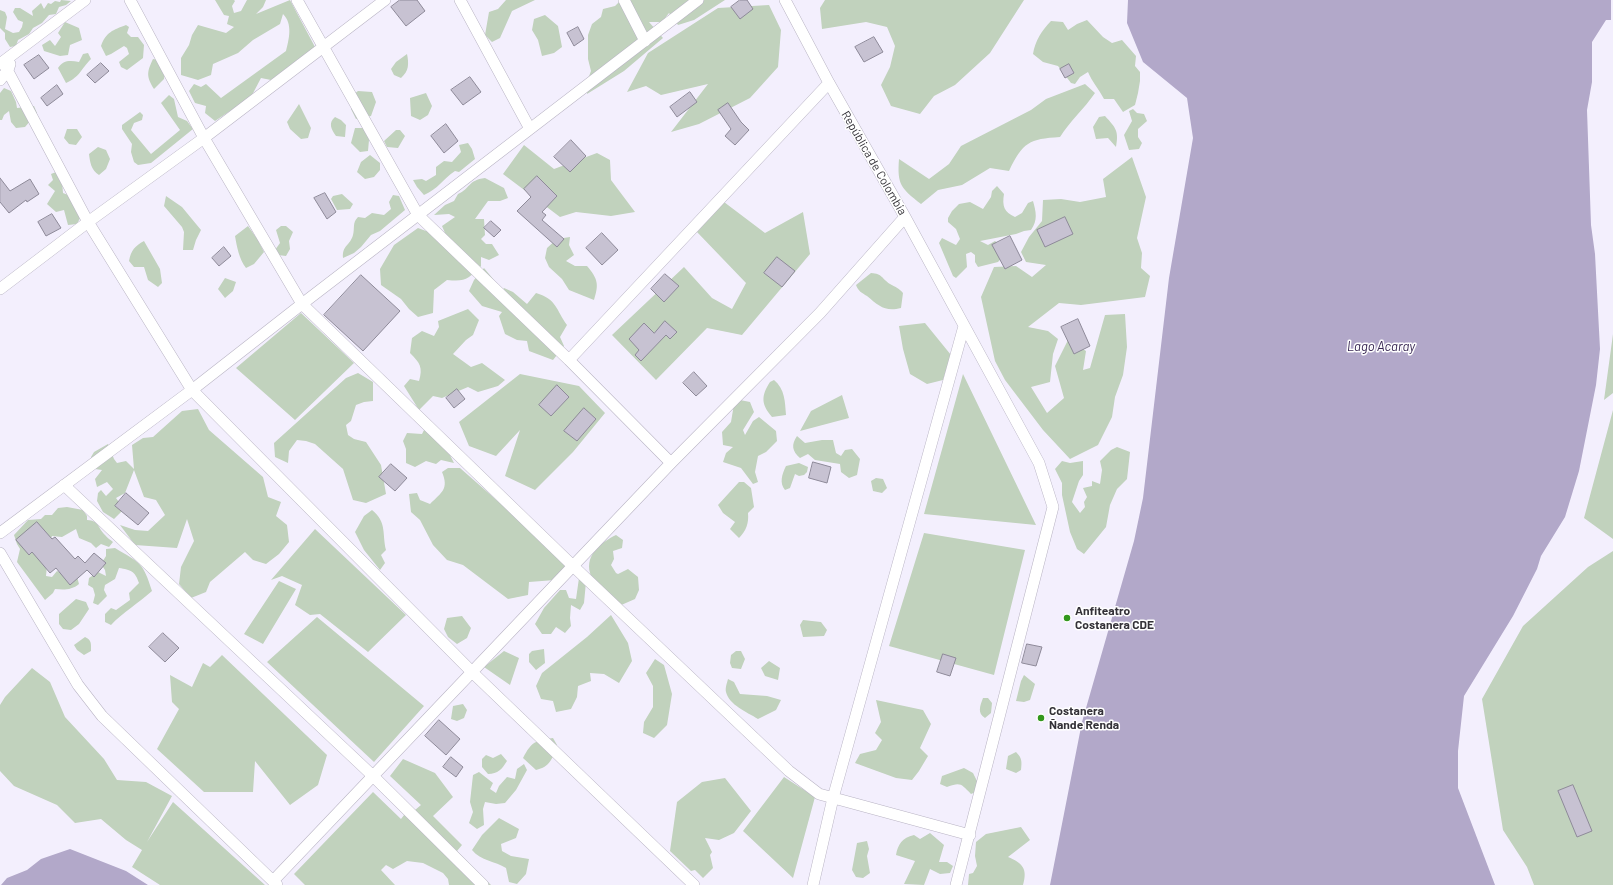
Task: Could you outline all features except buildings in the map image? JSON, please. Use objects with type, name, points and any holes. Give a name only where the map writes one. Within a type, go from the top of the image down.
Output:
[{"type":"street","points":[[16,86],[0,81],[4,65],[16,51],[85,0]]},
{"type":"street","points":[[130,0],[204,138],[302,304],[572,566],[789,771],[819,794],[970,835]]},
{"type":"street","points":[[297,0],[418,215],[569,360],[671,463]]},
{"type":"street","points":[[0,289],[88,222],[204,138],[385,0]]},
{"type":"street","points":[[460,0],[530,129]]},
{"type":"street","points":[[624,0],[645,41]]},
{"type":"street","points":[[0,533],[192,390],[698,0]]},
{"type":"street","name":"República de Colombia","points":[[785,0],[829,83],[905,217],[1039,463],[1053,507],[956,885]]},
{"type":"street","points":[[4,65],[88,222],[192,390],[472,672],[694,885]]},
{"type":"street","points":[[569,360],[829,83]]},
{"type":"street","points":[[0,553],[78,685],[102,716],[275,883],[373,776],[572,566],[671,463],[820,313],[905,217]]},
{"type":"street","points":[[813,885],[833,798],[964,326]]},
{"type":"street","points":[[64,485],[373,776],[483,885]]},
{"type":"green space","points":[[61,0],[71,1],[66,5],[59,7],[56,14],[49,15],[42,23],[33,28],[29,34],[18,40],[16,46],[10,47],[5,39],[5,33],[0,28],[0,10],[5,12],[7,17],[5,29],[13,33],[19,32],[23,22],[18,20],[13,12],[15,8],[20,8],[33,16],[32,11],[41,3],[44,9],[48,3],[51,4],[55,1],[60,2]]},
{"type":"green space","points":[[215,0],[234,0],[235,1],[232,6],[234,13],[241,11],[247,0],[266,0],[263,7],[256,14],[290,0],[315,47],[271,80],[261,78],[251,97],[215,121],[205,113],[206,106],[195,103],[189,91],[194,84],[201,87],[206,84],[221,98],[286,51],[289,27],[283,14],[280,24],[253,40],[238,53],[213,64],[211,75],[198,80],[181,75],[181,58],[198,25],[226,33],[234,27],[227,24],[229,16],[224,15]]},
{"type":"green space","points":[[506,0],[535,0],[512,11],[500,38],[492,42],[485,35],[489,12],[498,9]]},
{"type":"green space","points":[[621,0],[725,0],[694,20],[678,25],[669,13],[662,22],[649,22],[663,38],[624,71],[587,94],[588,79],[591,71],[588,59],[588,35],[592,24],[601,17],[603,9],[615,6]]},
{"type":"green space","points":[[825,0],[1024,0],[990,53],[955,85],[934,96],[920,114],[891,106],[881,85],[890,67],[895,46],[887,27],[866,22],[822,29],[820,8]]},
{"type":"green space","points":[[769,5],[781,30],[778,67],[750,98],[699,124],[671,132],[708,84],[661,95],[646,86],[627,92],[648,53],[718,8]]},
{"type":"green space","points":[[545,15],[558,26],[562,47],[554,53],[542,56],[538,40],[532,30],[534,19]]},
{"type":"green space","points":[[1087,20],[1103,37],[1112,43],[1122,40],[1136,56],[1135,66],[1140,72],[1138,93],[1135,105],[1123,112],[1114,99],[1104,99],[1088,72],[1080,77],[1075,84],[1071,83],[1058,66],[1043,62],[1033,54],[1039,36],[1051,21],[1063,22],[1068,30]]},
{"type":"green space","points":[[65,22],[79,28],[82,40],[70,45],[68,55],[60,56],[44,51],[42,45],[50,40],[55,46],[61,37],[58,33]]},
{"type":"green space","points":[[126,25],[129,27],[127,33],[131,37],[138,37],[144,45],[143,58],[127,70],[121,67],[119,62],[129,54],[127,48],[124,46],[106,56],[101,46],[110,32]]},
{"type":"green space","points":[[88,53],[91,59],[78,75],[66,83],[58,68],[62,63],[67,61],[79,62],[83,54]]},
{"type":"green space","points":[[407,54],[408,67],[406,73],[401,78],[394,75],[391,69],[396,62]]},
{"type":"green space","points":[[153,59],[159,60],[165,70],[164,79],[154,89],[148,74]]},
{"type":"green space","points":[[1085,84],[1095,93],[1060,137],[1041,139],[1028,144],[1023,148],[1009,171],[990,168],[962,185],[938,190],[921,204],[905,190],[902,185],[899,175],[899,159],[929,179],[949,164],[961,146],[1031,110],[1046,99]]},
{"type":"green space","points":[[4,88],[11,91],[17,108],[34,106],[37,113],[25,127],[16,128],[11,122],[9,111],[4,115],[2,120],[0,120],[0,93]]},
{"type":"green space","points":[[358,91],[372,92],[376,102],[371,116],[356,119],[351,109],[354,94]]},
{"type":"green space","points":[[426,93],[432,106],[428,115],[420,120],[411,116],[410,98]]},
{"type":"green space","points":[[169,95],[174,99],[178,117],[187,121],[193,129],[151,163],[138,165],[134,162],[131,152],[132,144],[122,129],[122,125],[140,112],[143,115],[142,120],[134,123],[131,130],[151,154],[180,130],[161,103]]},
{"type":"green space","points":[[299,104],[311,128],[308,138],[301,139],[290,129],[287,122]]},
{"type":"green space","points":[[1133,109],[1137,113],[1144,114],[1147,121],[1138,129],[1138,137],[1142,143],[1139,149],[1129,150],[1124,135],[1132,121],[1129,111]]},
{"type":"green space","points":[[1105,116],[1116,130],[1116,147],[1108,138],[1096,139],[1093,127],[1099,117]]},
{"type":"green space","points":[[335,117],[346,125],[345,137],[336,136],[333,131],[331,124]]},
{"type":"green space","points":[[355,128],[363,128],[367,131],[369,140],[368,151],[360,152],[351,143]]},
{"type":"green space","points":[[67,129],[77,129],[82,137],[76,145],[69,144],[64,138]]},
{"type":"green space","points":[[396,130],[400,130],[405,136],[398,148],[387,147],[384,141]]},
{"type":"green space","points":[[468,143],[472,149],[475,159],[459,172],[455,171],[433,190],[424,195],[413,180],[422,179],[426,181],[436,175],[436,167],[444,161],[452,162],[461,152],[459,145]]},
{"type":"green space","points":[[524,145],[554,169],[597,153],[610,160],[611,180],[635,212],[611,216],[576,212],[560,217],[503,174]]},
{"type":"green space","points":[[98,147],[106,150],[110,159],[106,169],[99,175],[90,163],[89,154]]},
{"type":"green space","points":[[370,155],[380,163],[380,170],[374,177],[365,179],[357,172],[361,162]]},
{"type":"green space","points":[[1132,157],[1146,197],[1137,238],[1142,253],[1141,268],[1150,276],[1145,297],[1081,305],[1059,303],[1028,327],[1048,331],[1058,339],[1053,354],[1050,382],[1031,387],[1047,413],[1064,398],[1055,366],[1068,340],[1086,351],[1083,370],[1090,368],[1105,315],[1125,314],[1127,347],[1123,375],[1115,397],[1112,417],[1098,445],[1070,459],[1043,430],[1005,380],[995,361],[981,297],[994,267],[1016,266],[1032,277],[1046,265],[1026,262],[1021,252],[1029,237],[1042,221],[1043,200],[1061,199],[1080,202],[1106,197],[1103,179]]},
{"type":"green space","points":[[56,172],[62,181],[63,193],[68,195],[80,218],[77,224],[68,225],[64,210],[56,212],[47,204],[55,191],[48,185],[53,180],[51,174]]},
{"type":"green space","points":[[485,178],[504,188],[508,198],[500,201],[488,201],[475,219],[484,219],[485,235],[481,239],[486,244],[492,244],[499,255],[489,260],[481,257],[481,266],[466,279],[447,280],[434,290],[433,313],[418,317],[401,299],[381,285],[380,269],[394,245],[418,228],[426,231],[445,233],[442,226],[455,217],[449,214],[434,215],[445,205],[454,201],[458,194],[472,183],[479,179]]},
{"type":"green space","points":[[997,186],[1004,194],[1003,202],[1006,211],[1015,217],[1022,213],[1028,203],[1033,201],[1036,216],[1035,223],[1031,230],[980,241],[988,245],[995,241],[1003,248],[1005,254],[998,262],[978,267],[975,262],[975,255],[971,252],[966,254],[967,267],[956,278],[953,276],[939,243],[942,238],[956,245],[960,239],[956,229],[948,222],[948,218],[959,204],[970,202],[983,209],[991,197],[992,191]]},
{"type":"green space","points":[[342,194],[353,204],[350,209],[337,210],[331,199],[333,196]]},
{"type":"green space","points":[[393,195],[399,196],[405,210],[380,231],[371,235],[354,253],[343,258],[344,250],[352,239],[356,219],[358,217],[365,218],[372,213],[384,215],[391,209],[389,202]]},
{"type":"green space","points":[[166,196],[182,207],[201,230],[193,250],[183,250],[184,232],[182,227],[164,206]]},
{"type":"green space","points":[[724,202],[765,233],[803,212],[810,254],[742,335],[707,328],[656,380],[612,335],[684,267],[712,298],[732,309],[746,283],[697,232]]},
{"type":"green space","points":[[248,226],[264,252],[254,264],[246,268],[240,257],[235,236]]},
{"type":"green space","points":[[281,226],[286,226],[293,232],[289,241],[290,249],[286,256],[278,255],[275,250],[280,243],[276,230]]},
{"type":"green space","points":[[570,237],[569,245],[574,255],[566,261],[575,266],[587,266],[591,271],[597,286],[594,300],[569,290],[562,279],[549,267],[545,258],[547,248],[557,239]]},
{"type":"green space","points":[[144,241],[160,269],[162,283],[158,287],[148,280],[144,267],[134,267],[129,261],[134,249]]},
{"type":"green space","points":[[484,268],[494,280],[496,298],[504,288],[513,292],[527,304],[536,293],[548,298],[555,306],[567,325],[560,337],[564,346],[553,360],[529,351],[527,341],[517,340],[505,334],[499,316],[502,312],[482,306],[469,291],[474,280]]},
{"type":"green space","points":[[871,273],[880,275],[903,293],[901,308],[886,309],[875,303],[859,290],[856,285]]},
{"type":"green space","points":[[225,278],[236,282],[233,291],[225,298],[218,289]]},
{"type":"green space","points":[[468,309],[479,320],[473,335],[453,354],[471,367],[482,363],[505,380],[498,386],[478,392],[468,387],[442,398],[433,396],[419,410],[404,386],[410,379],[419,381],[421,372],[420,366],[410,353],[412,338],[422,331],[434,336],[439,327],[438,321]]},
{"type":"green space","points":[[301,313],[354,363],[295,420],[236,368]]},
{"type":"green space","points":[[925,323],[951,355],[943,380],[927,384],[910,374],[903,349],[899,326]]},
{"type":"green space","points":[[1613,334],[1613,393],[1604,400]]},
{"type":"green space","points":[[358,373],[373,382],[373,401],[356,405],[351,421],[346,425],[348,435],[354,439],[366,442],[381,465],[386,494],[366,503],[353,500],[343,469],[315,444],[297,440],[289,451],[288,463],[275,457],[274,443],[346,378]]},
{"type":"green space","points":[[520,374],[579,386],[605,413],[573,452],[535,490],[505,476],[520,430],[496,456],[469,446],[459,422]]},
{"type":"green space","points":[[963,374],[1036,525],[924,514]]},
{"type":"green space","points":[[774,380],[782,392],[785,401],[786,415],[772,417],[764,404],[764,396],[770,382]]},
{"type":"green space","points":[[842,395],[849,418],[800,431],[811,411]]},
{"type":"green space","points":[[740,400],[750,402],[754,412],[743,430],[745,435],[753,421],[759,417],[776,431],[777,441],[766,452],[758,456],[755,472],[758,482],[753,484],[741,468],[723,462],[726,453],[733,447],[723,445],[722,432],[731,422],[734,404]]},
{"type":"green space","points":[[198,409],[209,430],[263,477],[268,497],[281,502],[276,516],[287,525],[289,542],[279,554],[266,564],[253,560],[245,552],[210,582],[206,592],[191,598],[179,584],[181,567],[194,541],[187,519],[177,548],[135,545],[120,525],[135,530],[148,531],[165,515],[156,500],[144,497],[134,470],[125,493],[116,498],[124,509],[114,519],[103,512],[97,501],[98,493],[101,490],[106,496],[113,489],[107,482],[97,487],[95,479],[102,470],[95,469],[91,457],[94,452],[108,444],[117,463],[126,461],[134,469],[132,445],[143,438],[153,437],[182,411]]},
{"type":"green space","points":[[1613,410],[1613,539],[1584,518]]},
{"type":"green space","points":[[425,428],[449,453],[454,463],[441,460],[436,464],[426,461],[415,467],[406,463],[406,449],[403,441],[407,433],[422,434]]},
{"type":"green space","points":[[797,436],[805,443],[833,440],[836,453],[841,456],[845,450],[852,449],[860,459],[857,475],[849,478],[841,472],[840,464],[815,460],[808,454],[800,458],[795,453],[793,448]]},
{"type":"green space","points":[[1117,447],[1130,452],[1127,479],[1117,489],[1110,505],[1106,527],[1084,554],[1077,549],[1070,532],[1062,495],[1062,483],[1055,469],[1062,461],[1070,463],[1083,461],[1083,475],[1079,481],[1072,502],[1080,513],[1085,507],[1084,502],[1087,497],[1083,488],[1092,486],[1092,481],[1100,484],[1102,470],[1100,461],[1111,450]]},
{"type":"green space","points":[[799,463],[808,467],[807,472],[804,475],[799,476],[795,474],[790,488],[785,490],[782,484],[782,478],[786,466]]},
{"type":"green space","points":[[448,468],[460,468],[517,518],[566,567],[555,580],[529,582],[528,595],[508,599],[463,565],[447,560],[433,545],[420,520],[411,512],[409,494],[417,493],[420,500],[430,504],[443,490],[445,482],[442,472]]},
{"type":"green space","points":[[876,478],[883,479],[887,488],[882,493],[873,491],[871,481]]},
{"type":"green space","points":[[739,482],[744,482],[751,488],[754,507],[748,513],[748,520],[744,533],[739,538],[730,529],[735,522],[723,513],[718,505]]},
{"type":"green space","points":[[67,507],[83,510],[87,516],[87,520],[96,523],[102,532],[113,542],[109,547],[101,544],[96,548],[91,543],[79,538],[76,529],[62,537],[52,536],[49,545],[46,576],[52,577],[57,571],[63,574],[76,573],[79,584],[68,589],[55,589],[53,593],[45,600],[17,562],[20,549],[14,535],[28,520],[41,519],[45,515],[52,515],[58,508]]},
{"type":"green space","points":[[372,510],[377,514],[382,523],[386,550],[381,555],[385,563],[380,570],[364,550],[355,532],[364,516]]},
{"type":"green space","points":[[315,529],[406,615],[368,652],[320,614],[310,615],[295,605],[302,585],[282,576],[271,580]]},
{"type":"green space","points":[[924,533],[1025,550],[994,675],[889,646]]},
{"type":"green space","points":[[616,535],[623,540],[622,548],[613,551],[614,559],[611,565],[618,574],[628,569],[638,577],[639,590],[635,599],[619,606],[594,581],[590,573],[589,566],[592,554],[605,541]]},
{"type":"green space","points":[[115,548],[140,564],[146,574],[152,591],[111,625],[105,622],[105,614],[111,608],[116,610],[130,600],[129,593],[139,583],[136,576],[132,572],[119,568],[115,579],[105,585],[104,590],[107,596],[98,605],[93,603],[95,595],[93,588],[88,585],[89,578],[98,572],[106,576],[105,570],[101,564],[106,556],[106,549]]},
{"type":"green space","points":[[1613,551],[1613,885],[1534,885],[1527,867],[1503,830],[1482,699],[1523,626],[1588,567]]},
{"type":"green space","points":[[579,578],[586,582],[584,603],[580,610],[571,605],[571,626],[565,633],[556,627],[551,634],[542,634],[535,624],[544,608],[560,590],[566,590],[569,598],[576,599]]},
{"type":"green space","points":[[279,581],[296,589],[263,644],[244,634]]},
{"type":"green space","points":[[76,599],[86,602],[89,609],[79,624],[71,630],[63,629],[59,624],[59,614]]},
{"type":"green space","points":[[611,615],[628,643],[632,661],[619,683],[604,674],[590,673],[591,681],[578,686],[577,697],[571,709],[556,712],[553,701],[541,699],[536,686],[542,673],[587,637]]},
{"type":"green space","points":[[462,616],[471,628],[467,638],[457,644],[448,637],[444,629],[447,618]]},
{"type":"green space","points":[[317,617],[424,706],[374,762],[267,662]]},
{"type":"green space","points":[[803,620],[821,622],[827,630],[824,636],[803,637],[800,625]]},
{"type":"green space","points":[[85,637],[90,641],[91,651],[84,655],[77,650],[74,645]]},
{"type":"green space","points":[[544,649],[545,663],[536,670],[529,662],[529,654],[532,651]]},
{"type":"green space","points":[[504,651],[519,658],[510,685],[484,667]]},
{"type":"green space","points":[[736,651],[741,651],[745,659],[741,669],[732,668],[730,663],[731,655]]},
{"type":"green space","points":[[222,655],[327,755],[318,785],[290,805],[255,761],[253,792],[204,792],[157,749],[179,709],[172,702],[170,675],[192,687],[203,663],[210,667]]},
{"type":"green space","points":[[655,659],[664,665],[672,694],[667,725],[654,738],[643,733],[644,722],[653,707],[653,686],[646,673]]},
{"type":"green space","points":[[769,661],[780,668],[778,680],[765,676],[761,668]]},
{"type":"green space","points":[[32,668],[50,682],[65,717],[104,759],[117,780],[146,782],[172,796],[147,842],[173,802],[265,885],[160,885],[132,867],[142,850],[126,840],[101,819],[75,823],[57,805],[14,786],[0,771],[0,705],[5,697]]},
{"type":"green space","points":[[1024,675],[1035,684],[1030,700],[1024,702],[1016,701],[1021,681]]},
{"type":"green space","points":[[728,679],[734,682],[740,694],[767,696],[781,700],[776,710],[758,719],[739,708],[731,701],[726,692]]},
{"type":"green space","points":[[983,698],[988,698],[992,703],[991,713],[985,718],[980,712]]},
{"type":"green space","points":[[876,700],[923,710],[931,724],[920,748],[928,756],[912,780],[896,778],[855,763],[860,754],[876,750],[882,740],[875,733],[881,722]]},
{"type":"green space","points":[[463,704],[467,710],[464,718],[457,721],[451,719],[453,706]]},
{"type":"green space","points":[[553,738],[557,745],[552,758],[545,767],[536,770],[523,758],[529,748],[538,741]]},
{"type":"green space","points":[[1016,752],[1021,760],[1021,770],[1016,773],[1006,769],[1008,756]]},
{"type":"green space","points":[[501,754],[507,761],[497,772],[488,774],[482,767],[482,759],[486,755],[493,758]]},
{"type":"green space","points":[[403,759],[435,773],[453,797],[433,816],[462,845],[457,851],[491,885],[449,885],[448,879],[443,873],[423,863],[407,861],[393,869],[386,865],[381,870],[395,885],[305,885],[294,874],[373,792],[401,819],[411,806],[415,810],[421,805],[390,776]]},
{"type":"green space","points":[[524,764],[527,770],[516,790],[505,803],[496,804],[485,802],[483,809],[484,825],[477,829],[469,823],[473,812],[470,802],[473,775],[479,772],[493,783],[490,789],[496,793],[499,786],[507,777],[515,779],[517,769]]},
{"type":"green space","points":[[964,768],[973,773],[979,785],[978,791],[971,794],[958,784],[947,787],[940,784],[942,776]]},
{"type":"green space","points":[[784,777],[815,797],[793,878],[743,831]]},
{"type":"green space","points":[[725,778],[751,811],[734,833],[719,840],[705,838],[712,852],[710,855],[713,868],[703,878],[695,870],[691,871],[670,851],[677,802],[702,782]]},
{"type":"green space","points":[[499,818],[519,829],[516,838],[501,844],[502,851],[511,856],[529,859],[526,874],[517,884],[509,882],[506,868],[484,859],[472,850],[482,835]]},
{"type":"green space","points":[[1021,827],[1030,840],[1008,857],[1023,867],[1025,874],[1023,885],[968,885],[969,874],[973,873],[977,866],[975,856],[976,842],[986,834]]},
{"type":"green space","points":[[930,833],[944,845],[939,862],[947,862],[953,866],[950,873],[940,874],[930,869],[924,885],[904,884],[915,861],[896,855],[899,845],[910,836],[914,835],[920,839]]},
{"type":"green space","points":[[867,841],[869,849],[867,856],[870,873],[863,878],[856,877],[852,870],[857,843]]},
{"type":"water","name":"Lago Acaray","points":[[1128,0],[1611,0],[1611,20],[1606,20],[1592,42],[1592,82],[1587,110],[1591,225],[1595,254],[1600,349],[1596,385],[1579,471],[1565,517],[1541,556],[1537,569],[1513,616],[1464,696],[1458,751],[1458,788],[1495,885],[1050,885],[1082,722],[1134,541],[1143,498],[1169,278],[1193,138],[1187,98],[1143,62],[1127,23]]},
{"type":"water","points":[[70,849],[126,871],[148,885],[1,885],[7,878],[27,870],[41,859]]},
{"type":"place","name":"Anfiteatro Costanera CDE","points":[[1067,618]]},
{"type":"place","name":"Costanera Ñande Renda","points":[[1041,718]]}]
